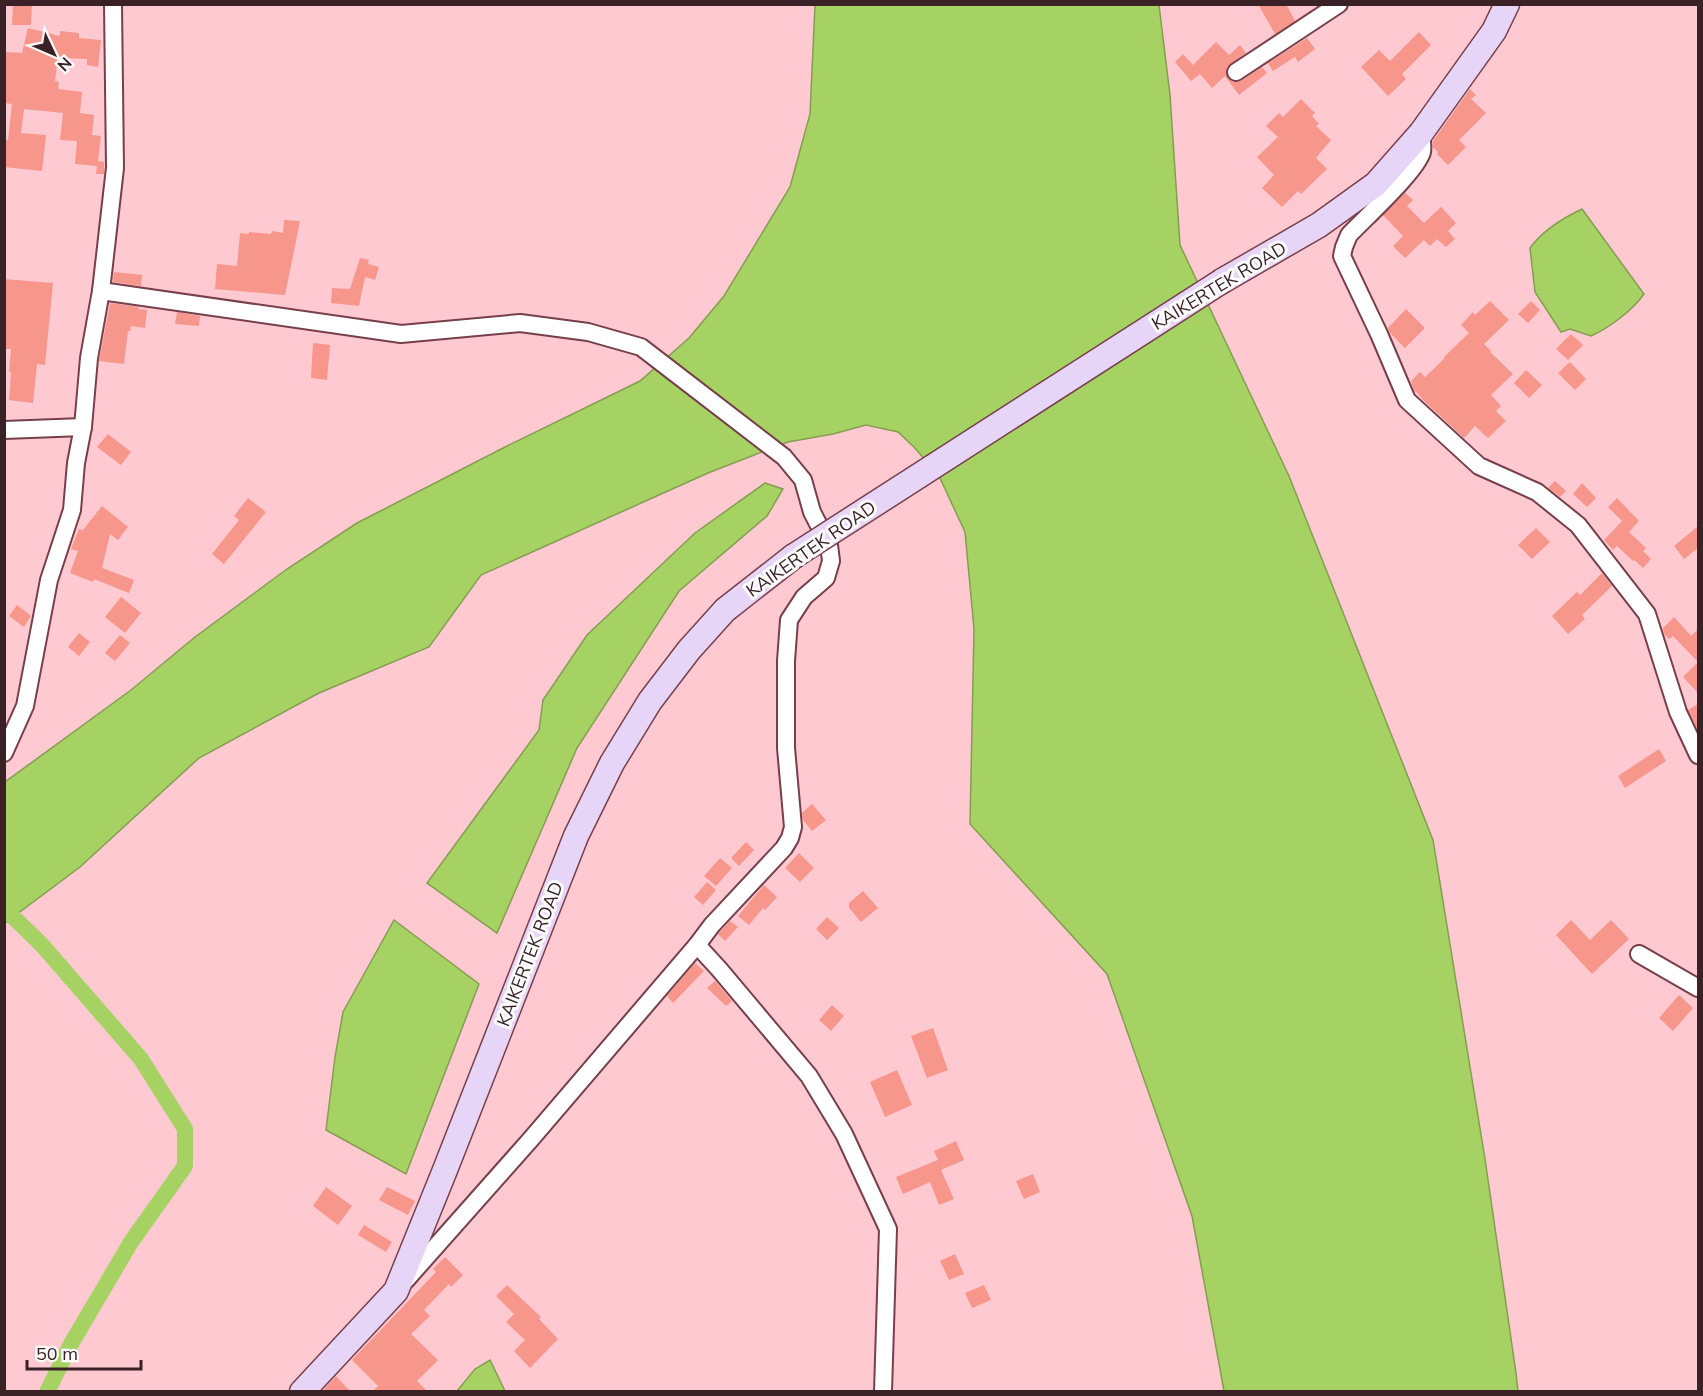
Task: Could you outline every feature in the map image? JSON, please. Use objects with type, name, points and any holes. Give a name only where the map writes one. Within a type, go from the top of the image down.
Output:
[{"type":"main road","name":"KAIKERTEK ROAD","points":[[302,1392],[396,1290],[450,1159],[576,837],[612,763],[650,701],[689,650],[725,610],[794,556],[1222,282],[1319,225],[1376,184],[1421,133],[1494,31],[1507,4]]},
{"type":"street","points":[[4,753],[25,706],[49,580],[72,510],[89,358],[101,291],[115,168],[113,4]]},
{"type":"street","points":[[1236,72],[1339,4]]},
{"type":"street","points":[[1421,133],[1423,146],[1421,154],[1407,175],[1349,235],[1342,256],[1407,400],[1479,466],[1537,492],[1578,525],[1647,614],[1678,712],[1698,755]]},
{"type":"street","points":[[101,291],[401,333],[520,322],[588,332],[641,347],[784,457],[803,480],[812,512],[829,544],[831,561],[826,578],[804,597],[789,620],[786,661],[786,748],[793,826],[790,838],[712,925],[531,1139],[396,1290]]},
{"type":"street","points":[[4,430],[82,427]]},
{"type":"street","points":[[697,945],[810,1076],[844,1134],[888,1229],[883,1392]]},
{"type":"street","points":[[1639,954],[1698,988]]},
{"type":"shaded area","points":[[815,5],[1159,5],[1170,95],[1180,245],[1289,476],[1433,840],[1485,1159],[1518,1391],[1224,1391],[1192,1216],[1107,974],[970,824],[974,629],[965,532],[939,476],[898,432],[866,425],[788,442],[708,473],[481,575],[429,647],[319,693],[199,758],[80,867],[5,923],[5,782],[131,690],[195,637],[287,569],[357,523],[640,381],[689,338],[724,296],[790,187],[810,114]]},
{"type":"shaded area","points":[[1582,209],[1644,294],[1620,318],[1591,336],[1570,329],[1561,332],[1535,292],[1530,248],[1554,225]]},
{"type":"shaded area","points":[[765,483],[783,489],[767,516],[679,591],[577,748],[497,933],[427,883],[539,730],[543,700],[587,635],[695,533]]},
{"type":"shaded area","points":[[394,920],[479,984],[406,1174],[326,1130],[343,1012]]},
{"type":"shaded area","points":[[490,1360],[505,1391],[457,1391],[475,1369]]},
{"type":"building","points":[[13,4],[32,4],[31,25],[12,25]]},
{"type":"building","points":[[1258,4],[1286,4],[1295,21],[1275,34]]},
{"type":"building","points":[[28,28],[60,36],[60,31],[79,33],[79,38],[101,40],[98,67],[87,65],[87,59],[58,58],[55,81],[59,82],[58,89],[82,92],[80,113],[94,115],[92,135],[101,136],[98,161],[104,162],[104,174],[96,174],[97,166],[75,164],[77,141],[60,140],[63,113],[24,109],[21,133],[46,135],[42,171],[4,167],[4,139],[8,140],[12,104],[4,103],[4,52],[22,53]]},
{"type":"building","points":[[1419,32],[1431,45],[1402,74],[1406,79],[1388,96],[1361,67],[1379,50],[1390,61]]},
{"type":"building","points":[[1307,38],[1315,49],[1298,62],[1295,57],[1273,71],[1268,63]]},
{"type":"building","points":[[1216,42],[1229,55],[1240,45],[1246,53],[1227,67],[1226,73],[1231,81],[1241,81],[1262,67],[1267,73],[1239,95],[1225,76],[1212,88],[1200,74],[1191,81],[1175,62],[1183,54],[1193,65]]},
{"type":"building","points":[[1470,89],[1476,95],[1471,99],[1486,113],[1459,140],[1466,147],[1448,165],[1437,154],[1433,141]]},
{"type":"building","points":[[1301,99],[1315,113],[1312,116],[1319,124],[1316,126],[1331,140],[1316,158],[1327,169],[1301,194],[1298,191],[1282,207],[1262,188],[1274,175],[1257,157],[1278,137],[1266,126],[1279,113],[1283,117]]},
{"type":"building","points":[[1405,193],[1413,200],[1407,206],[1424,223],[1441,207],[1456,223],[1448,231],[1455,239],[1446,247],[1437,239],[1430,246],[1424,240],[1405,258],[1393,246],[1403,236],[1383,215]]},
{"type":"building","points":[[284,220],[300,221],[285,295],[215,289],[217,264],[237,266],[240,233],[271,234],[272,231],[283,233]]},
{"type":"building","points":[[360,258],[369,260],[368,264],[379,267],[375,280],[365,277],[359,306],[331,303],[332,288],[350,289]]},
{"type":"building","points":[[114,272],[142,275],[141,286],[113,282]]},
{"type":"building","points":[[4,279],[53,283],[45,365],[37,364],[33,403],[9,400],[11,349],[4,349]]},
{"type":"building","points":[[1490,301],[1509,320],[1484,344],[1513,374],[1491,395],[1501,406],[1496,411],[1506,421],[1488,438],[1475,426],[1464,438],[1421,398],[1414,390],[1411,381],[1420,372],[1425,377],[1445,358],[1469,333],[1461,325],[1473,312],[1475,315]]},
{"type":"building","points":[[1531,301],[1540,310],[1528,323],[1518,314]]},
{"type":"building","points":[[110,303],[147,310],[145,328],[131,326],[128,331],[124,364],[99,361]]},
{"type":"building","points":[[1406,309],[1425,328],[1405,348],[1388,328]]},
{"type":"building","points":[[177,312],[200,316],[199,326],[175,324]]},
{"type":"building","points":[[1571,334],[1583,345],[1568,360],[1556,349]]},
{"type":"building","points":[[313,343],[330,345],[327,380],[311,378]]},
{"type":"building","points":[[1570,362],[1586,379],[1575,390],[1558,373]]},
{"type":"building","points":[[1526,370],[1542,385],[1529,398],[1514,383]]},
{"type":"building","points":[[108,434],[131,452],[121,465],[97,447]]},
{"type":"building","points":[[1555,481],[1566,491],[1560,497],[1548,488]]},
{"type":"building","points":[[1582,483],[1596,498],[1587,507],[1573,494]]},
{"type":"building","points":[[248,498],[266,512],[224,564],[212,554],[239,520],[234,516]]},
{"type":"building","points":[[1617,498],[1639,521],[1629,532],[1646,548],[1643,551],[1651,559],[1643,568],[1617,546],[1613,550],[1604,540],[1622,521],[1608,507]]},
{"type":"building","points":[[102,506],[128,527],[118,540],[110,534],[102,568],[134,580],[129,593],[94,579],[93,582],[70,573],[78,551],[71,549],[79,529],[83,530]]},
{"type":"building","points":[[1698,526],[1698,548],[1684,559],[1674,546]]},
{"type":"building","points":[[1536,528],[1550,542],[1532,559],[1518,545]]},
{"type":"building","points":[[1602,573],[1612,586],[1582,615],[1585,619],[1568,634],[1552,616],[1577,592],[1580,595]]},
{"type":"building","points":[[121,597],[141,613],[125,633],[105,617]]},
{"type":"building","points":[[17,605],[31,616],[24,627],[9,616]]},
{"type":"building","points":[[1674,617],[1691,636],[1698,629],[1698,662],[1673,636],[1669,639],[1664,634],[1663,628]]},
{"type":"building","points":[[79,633],[90,642],[79,656],[68,647]]},
{"type":"building","points":[[120,635],[130,643],[115,661],[105,653]]},
{"type":"building","points":[[1698,662],[1698,693],[1683,677]]},
{"type":"building","points":[[1698,704],[1698,731],[1688,710]]},
{"type":"building","points":[[1659,749],[1666,761],[1625,788],[1618,776]]},
{"type":"building","points":[[812,804],[826,820],[812,831],[803,820],[802,813]]},
{"type":"building","points":[[746,842],[754,850],[739,866],[731,858]]},
{"type":"building","points":[[799,853],[814,868],[800,882],[785,868]]},
{"type":"building","points":[[720,858],[732,868],[716,886],[704,876]]},
{"type":"building","points":[[707,882],[716,890],[703,905],[694,897]]},
{"type":"building","points":[[764,885],[777,897],[765,910],[763,908],[749,925],[738,916]]},
{"type":"building","points":[[863,891],[878,908],[861,922],[849,908],[849,903]]},
{"type":"building","points":[[827,917],[839,928],[827,940],[816,929]]},
{"type":"building","points":[[1571,920],[1590,940],[1611,920],[1629,939],[1592,974],[1556,935]]},
{"type":"building","points":[[730,921],[738,927],[725,941],[718,934]]},
{"type":"building","points":[[695,963],[704,971],[673,1003],[667,996]]},
{"type":"building","points":[[715,981],[732,1001],[726,1006],[707,988]]},
{"type":"building","points":[[1679,995],[1693,1008],[1673,1031],[1659,1018]]},
{"type":"building","points":[[832,1005],[844,1016],[831,1031],[819,1020]]},
{"type":"building","points":[[933,1028],[948,1070],[927,1078],[911,1036]]},
{"type":"building","points":[[897,1070],[912,1105],[885,1117],[870,1082]]},
{"type":"building","points":[[956,1141],[964,1160],[941,1170],[954,1199],[939,1205],[930,1182],[903,1194],[896,1177],[938,1160],[934,1151]]},
{"type":"building","points":[[1033,1174],[1040,1192],[1024,1199],[1016,1181]]},
{"type":"building","points":[[326,1187],[352,1206],[338,1225],[313,1206]]},
{"type":"building","points":[[387,1187],[415,1201],[408,1215],[379,1200]]},
{"type":"building","points":[[364,1225],[392,1242],[386,1252],[358,1235]]},
{"type":"building","points":[[955,1254],[964,1274],[949,1280],[940,1261]]},
{"type":"building","points":[[445,1257],[463,1275],[451,1287],[449,1284],[424,1310],[430,1316],[411,1334],[438,1360],[417,1381],[428,1392],[372,1392],[378,1386],[352,1360],[436,1272],[433,1269]]},
{"type":"building","points":[[507,1285],[541,1317],[539,1319],[558,1339],[530,1368],[514,1351],[525,1340],[506,1322],[514,1314],[496,1296]]},
{"type":"building","points":[[984,1285],[991,1300],[972,1308],[965,1293]]},
{"type":"building","points":[[336,1376],[351,1392],[327,1392],[324,1389]]},
{"type":"waterway","points":[[4,908],[42,945],[141,1059],[185,1129],[185,1166],[131,1242],[71,1344],[47,1392]]}]
